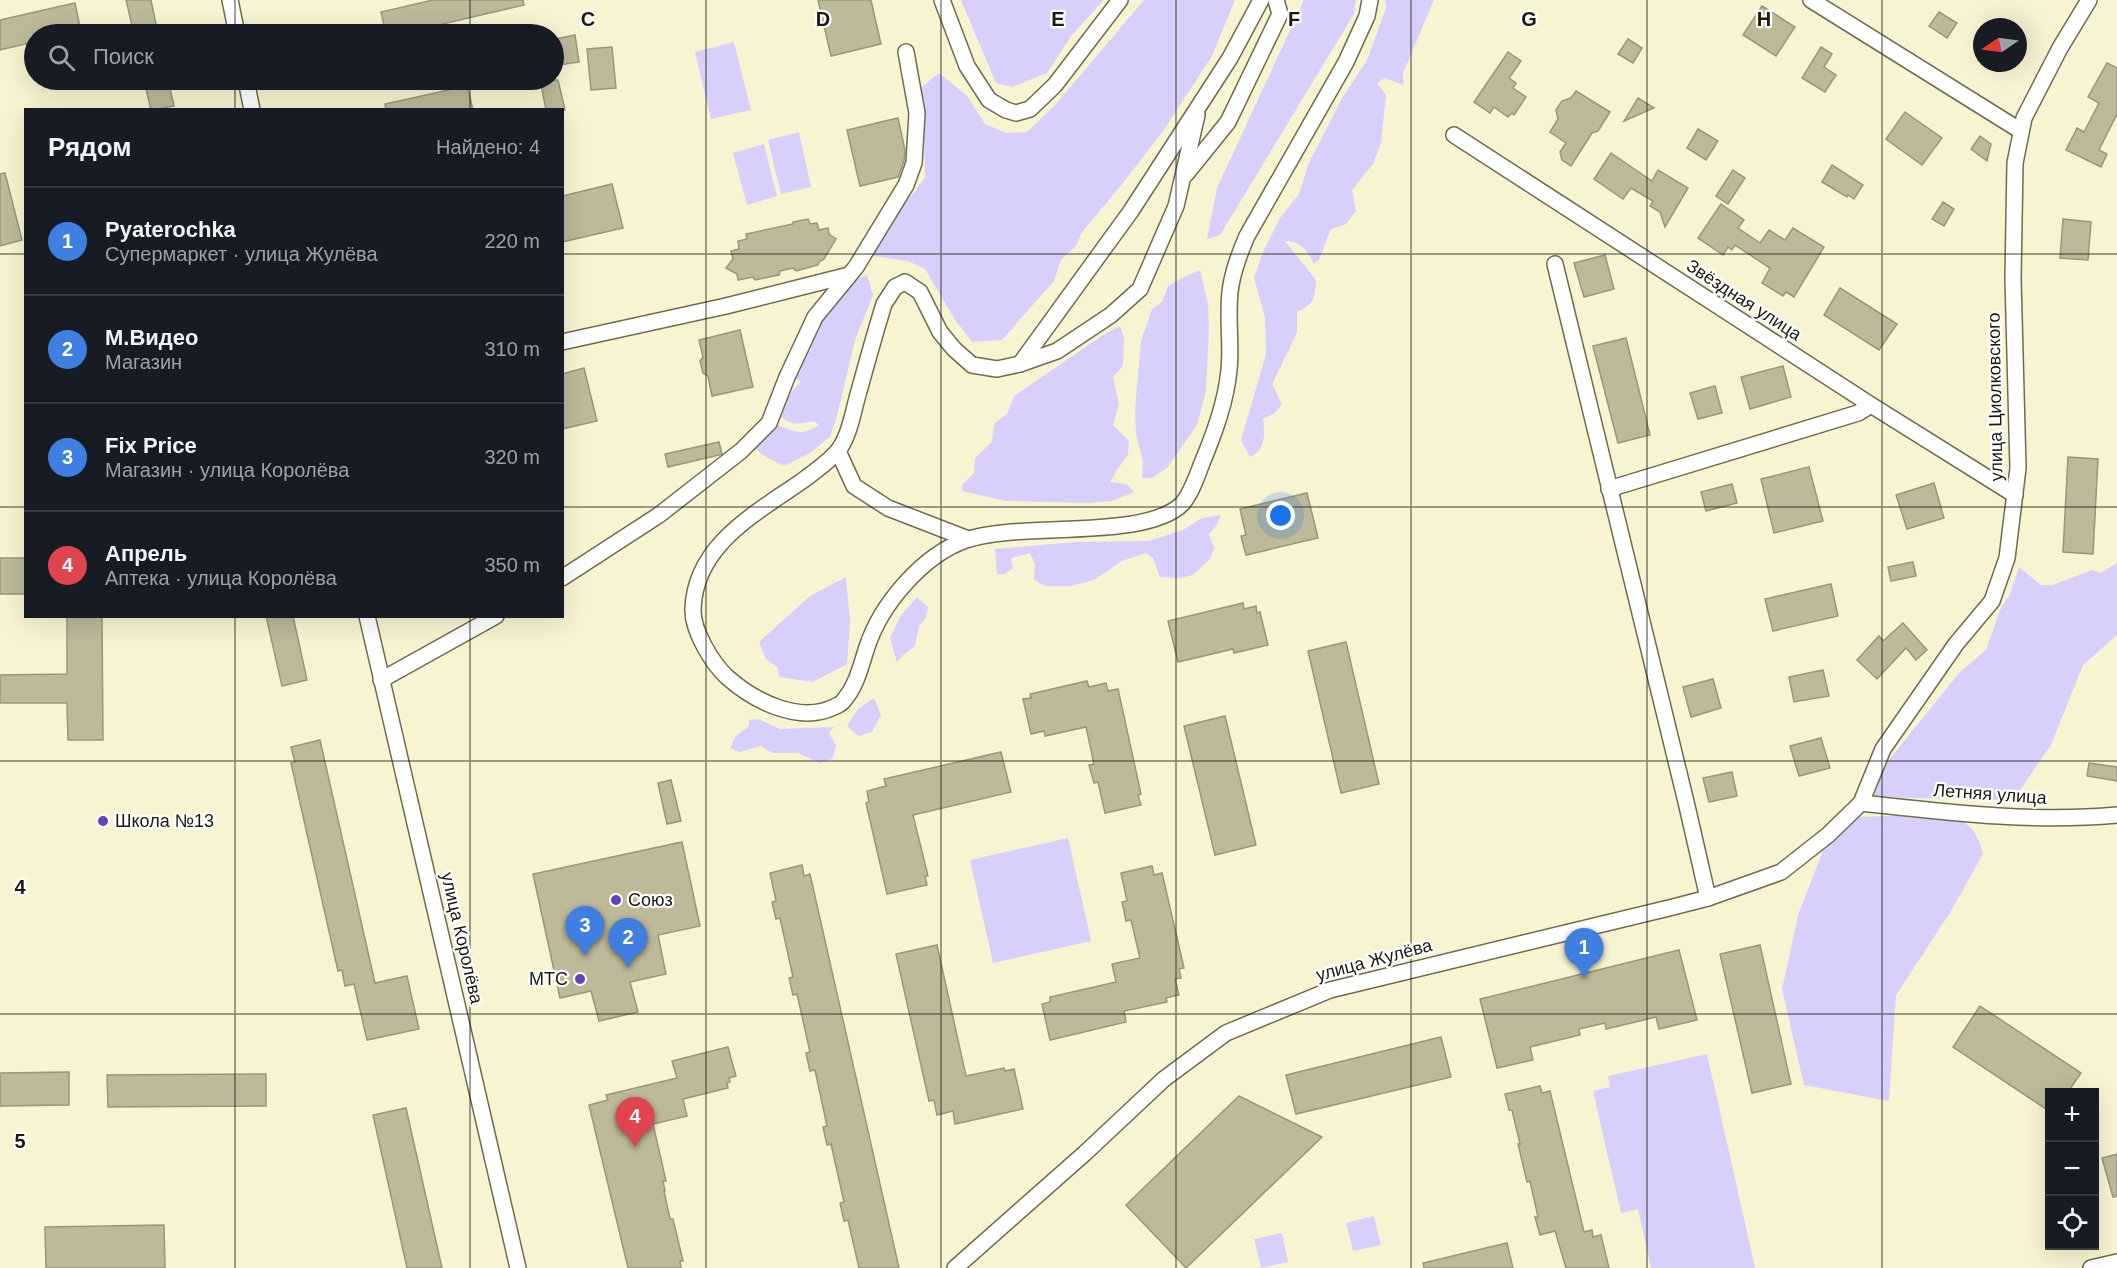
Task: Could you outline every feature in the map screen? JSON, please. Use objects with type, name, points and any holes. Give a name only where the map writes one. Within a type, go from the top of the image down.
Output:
[{"type":"street","points":[[230,0],[235,24]]},
{"type":"street","points":[[942,0],[967,66],[989,100],[1005,110],[1016,113],[1030,109],[1055,86],[1120,0]]},
{"type":"street","points":[[1020,364],[1131,211],[1230,57],[1261,0]]},
{"type":"street","points":[[1183,177],[1228,122],[1280,14],[1276,0]]},
{"type":"street","points":[[1200,103],[1176,206],[1140,289],[1111,315],[1056,351],[1020,364],[997,369],[972,365],[954,350],[940,332],[920,292],[905,282],[895,287],[884,304],[848,430],[838,451],[814,473],[729,532],[705,561],[695,590],[692,614],[704,645],[718,669],[736,685],[756,699],[781,708],[805,713],[822,713],[843,702],[860,672],[874,627],[893,600],[915,573],[943,551],[968,539],[1006,533],[1138,522],[1164,517],[1184,502],[1220,418],[1229,370],[1230,289],[1236,263],[1247,236],[1346,62],[1367,16],[1370,0]]},
{"type":"street","points":[[1811,0],[2021,131]]},
{"type":"street","name":"улица Циолковского","points":[[1861,803],[1882,749],[1956,644],[1992,601],[2007,558],[2018,468],[2013,268],[2015,163],[2024,117],[2060,48],[2089,0]]},
{"type":"street","points":[[564,578],[659,515],[741,451],[769,423],[815,317],[849,275],[906,185],[914,163],[917,113],[906,52]]},
{"type":"street","points":[[248,90],[252,108]]},
{"type":"street","name":"Звёздная улица","points":[[1454,135],[1871,405],[2015,495]]},
{"type":"street","points":[[1555,264],[1687,806],[1707,898]]},
{"type":"street","points":[[564,342],[726,306],[849,275]]},
{"type":"street","points":[[1609,489],[1858,413],[1871,405]]},
{"type":"street","points":[[838,451],[854,486],[888,508],[968,539]]},
{"type":"street","name":"улица Королёва","points":[[367,618],[518,1268]]},
{"type":"street","points":[[381,680],[492,618]]},
{"type":"street","name":"улица Жулёва","points":[[955,1268],[1164,1079],[1226,1033],[1330,990],[1707,898],[1781,872],[1828,835],[1861,803]]},
{"type":"street","name":"Летняя улица","points":[[1861,803],[2044,818],[2117,815]]},
{"type":"street","points":[[2091,1268],[2117,1262]]},
{"type":"shaded area","points":[[961,0],[1104,0],[1071,36],[1047,73],[1012,87],[996,83]]},
{"type":"shaded area","points":[[1144,0],[1235,0],[1212,56],[1163,131],[1082,232],[1076,246],[1061,260],[1054,281],[1002,340],[972,342],[954,318],[925,269],[908,261],[867,255],[897,209],[914,193],[925,177],[924,135],[918,94],[924,85],[939,73],[967,96],[985,124],[1006,133],[1027,132],[1055,105]]},
{"type":"shaded area","points":[[1304,0],[1356,0],[1354,14],[1220,235],[1207,239],[1217,188]]},
{"type":"shaded area","points":[[1385,0],[1434,0],[1403,73],[1403,85],[1385,78],[1377,83],[1386,95],[1381,143],[1373,164],[1352,190],[1356,211],[1346,224],[1331,229],[1319,260],[1314,264],[1303,247],[1291,241],[1285,241],[1316,280],[1315,292],[1313,300],[1297,312],[1297,333],[1272,384],[1282,404],[1275,413],[1263,419],[1262,446],[1250,457],[1241,440],[1266,354],[1265,317],[1254,278],[1263,252],[1280,218],[1299,194],[1308,165],[1342,98],[1367,60],[1386,8]]},
{"type":"shaded area","points":[[734,42],[751,110],[711,119],[695,52]]},
{"type":"shaded area","points":[[799,132],[811,187],[781,194],[768,140]]},
{"type":"shaded area","points":[[764,144],[777,196],[747,205],[733,153]]},
{"type":"shaded area","points":[[1200,270],[1208,304],[1209,328],[1206,391],[1197,425],[1167,468],[1152,478],[1142,478],[1143,461],[1136,434],[1135,409],[1141,341],[1152,309],[1162,302],[1168,286]]},
{"type":"shaded area","points":[[867,275],[873,295],[855,340],[830,437],[810,453],[784,466],[754,448],[778,425],[789,430],[803,432],[819,425],[814,421],[793,423],[781,417],[788,398],[801,382],[792,376],[796,355],[811,351],[812,334],[838,287]]},
{"type":"shaded area","points":[[1120,326],[1124,337],[1123,366],[1113,377],[1119,404],[1113,425],[1129,441],[1128,455],[1110,482],[1127,484],[1134,492],[1112,501],[1088,503],[1006,501],[962,491],[963,484],[974,473],[975,458],[992,442],[994,424],[1007,414],[1014,396],[1103,335]]},
{"type":"shaded area","points":[[1221,515],[1209,534],[1214,548],[1210,559],[1193,575],[1180,578],[1160,577],[1153,558],[1146,553],[1122,561],[1094,580],[1071,586],[1045,586],[1034,580],[1035,564],[1030,553],[1011,558],[1013,568],[1005,574],[997,574],[995,549],[1075,542],[1149,541],[1183,530],[1202,518]]},
{"type":"shaded area","points":[[2117,563],[2117,635],[2083,665],[2051,745],[2018,793],[1998,800],[1874,797],[1884,766],[1959,673],[1986,650],[2019,567],[2041,585],[2053,585],[2092,570],[2101,573]]},
{"type":"shaded area","points":[[846,577],[850,622],[847,664],[813,682],[779,677],[778,668],[766,659],[759,642],[810,596]]},
{"type":"shaded area","points":[[917,597],[928,607],[926,618],[919,626],[915,646],[897,662],[890,638],[900,617]]},
{"type":"shaded area","points":[[874,698],[881,715],[872,732],[859,736],[847,726],[858,709]]},
{"type":"shaded area","points":[[758,719],[780,729],[834,727],[829,733],[836,746],[832,759],[820,763],[798,753],[772,753],[761,746],[739,752],[730,748],[736,736],[749,726],[749,720]]},
{"type":"shaded area","points":[[1929,816],[1956,820],[1972,829],[1983,854],[1951,911],[1896,995],[1889,1101],[1804,1085],[1782,989],[1799,912],[1827,841],[1838,827],[1857,817]]},
{"type":"shaded area","points":[[1068,838],[1091,941],[993,963],[970,860]]},
{"type":"shaded area","points":[[1707,1054],[1755,1268],[1651,1268],[1638,1209],[1621,1213],[1593,1091],[1610,1087],[1608,1076]]},
{"type":"shaded area","points":[[1374,1216],[1381,1245],[1353,1251],[1346,1223]]},
{"type":"shaded area","points":[[1282,1233],[1288,1262],[1261,1268],[1254,1239]]},
{"type":"building","points":[[126,0],[151,0],[156,24],[132,24]]},
{"type":"building","points":[[433,0],[523,0],[524,5],[443,24],[384,24],[381,12]]},
{"type":"building","points":[[818,0],[871,0],[881,44],[831,56]]},
{"type":"building","points":[[75,3],[79,24],[24,24],[24,44],[0,50],[0,20]]},
{"type":"building","points":[[1762,6],[1795,27],[1776,56],[1743,35]]},
{"type":"building","points":[[1939,12],[1957,23],[1947,38],[1929,26]]},
{"type":"building","points":[[575,35],[579,62],[564,64],[564,37]]},
{"type":"building","points":[[1628,39],[1642,48],[1633,63],[1618,54]]},
{"type":"building","points":[[612,47],[616,88],[591,90],[587,49]]},
{"type":"building","points":[[1821,47],[1832,54],[1824,67],[1836,75],[1825,92],[1802,78]]},
{"type":"building","points":[[1508,52],[1521,61],[1509,78],[1516,83],[1513,88],[1526,97],[1514,115],[1512,113],[1508,117],[1494,107],[1490,113],[1474,102]]},
{"type":"building","points":[[2107,63],[2117,68],[2117,114],[2099,150],[2107,154],[2101,167],[2066,150],[2077,128],[2084,132],[2099,103],[2088,97]]},
{"type":"building","points":[[146,90],[170,90],[174,106],[151,108]]},
{"type":"building","points":[[449,90],[468,90],[472,108],[386,108],[385,104]]},
{"type":"building","points":[[542,90],[560,90],[565,110],[564,108],[546,108]]},
{"type":"building","points":[[1576,91],[1610,112],[1598,131],[1592,133],[1571,166],[1562,160],[1560,152],[1566,143],[1550,132],[1558,119],[1556,110],[1562,101],[1571,98]]},
{"type":"building","points":[[1638,98],[1654,108],[1624,121]]},
{"type":"building","points":[[1905,112],[1942,138],[1922,165],[1886,139]]},
{"type":"building","points":[[898,118],[905,150],[898,177],[860,186],[847,130]]},
{"type":"building","points":[[1698,129],[1718,141],[1706,160],[1687,148]]},
{"type":"building","points":[[1980,136],[1991,144],[1987,161],[1971,149]]},
{"type":"building","points":[[1611,153],[1652,181],[1658,170],[1688,188],[1665,227],[1660,212],[1650,206],[1653,201],[1631,188],[1623,199],[1594,179]]},
{"type":"building","points":[[1832,165],[1863,185],[1854,199],[1822,182]]},
{"type":"building","points":[[1733,170],[1745,178],[1728,204],[1716,196]]},
{"type":"building","points":[[5,173],[22,240],[0,246],[0,174]]},
{"type":"building","points":[[612,184],[623,228],[564,242],[564,196]]},
{"type":"building","points":[[1943,202],[1954,209],[1944,226],[1932,219]]},
{"type":"building","points":[[1721,204],[1744,220],[1738,228],[1760,243],[1769,230],[1785,240],[1793,228],[1824,247],[1794,297],[1786,292],[1783,296],[1762,283],[1770,268],[1735,245],[1732,250],[1728,247],[1723,255],[1698,238]]},
{"type":"building","points":[[808,219],[810,224],[817,223],[819,230],[828,228],[829,234],[836,239],[818,265],[796,271],[793,268],[780,271],[779,275],[755,280],[753,277],[738,280],[737,274],[726,268],[733,259],[731,251],[739,249],[738,241],[747,239],[746,234]]},
{"type":"building","points":[[2063,219],[2091,222],[2088,260],[2060,258]]},
{"type":"building","points":[[1605,255],[1614,289],[1584,297],[1574,263]]},
{"type":"building","points":[[1840,288],[1897,324],[1879,350],[1824,315]]},
{"type":"building","points":[[740,330],[753,387],[712,396],[708,376],[703,373],[700,361],[703,357],[699,340]]},
{"type":"building","points":[[1626,338],[1650,435],[1618,443],[1593,346]]},
{"type":"building","points":[[1783,366],[1791,397],[1750,409],[1741,377]]},
{"type":"building","points":[[584,368],[597,421],[564,429],[564,373]]},
{"type":"building","points":[[1715,386],[1722,413],[1698,419],[1690,393]]},
{"type":"building","points":[[719,442],[722,454],[668,467],[665,454]]},
{"type":"building","points":[[2068,457],[2098,459],[2093,554],[2063,552]]},
{"type":"building","points":[[1809,467],[1823,521],[1774,533],[1761,479]]},
{"type":"building","points":[[1934,483],[1944,518],[1907,529],[1896,495]]},
{"type":"building","points":[[1732,484],[1737,503],[1706,511],[1701,492]]},
{"type":"building","points":[[1307,493],[1318,538],[1246,555],[1241,536],[1246,535],[1240,509]]},
{"type":"building","points":[[0,558],[24,558],[24,594],[0,594]]},
{"type":"building","points":[[1913,562],[1916,576],[1891,581],[1888,567]]},
{"type":"building","points":[[1831,584],[1838,616],[1773,631],[1765,599]]},
{"type":"building","points":[[1243,603],[1244,609],[1256,606],[1257,613],[1260,612],[1268,645],[1234,653],[1233,649],[1178,662],[1168,621]]},
{"type":"building","points":[[67,618],[102,618],[103,740],[68,740],[67,703],[0,703],[0,675],[67,674]]},
{"type":"building","points":[[266,618],[293,618],[307,680],[282,686]]},
{"type":"building","points":[[1903,623],[1927,650],[1916,660],[1906,648],[1877,679],[1857,660],[1879,636],[1883,641]]},
{"type":"building","points":[[1346,642],[1379,784],[1341,793],[1308,651]]},
{"type":"building","points":[[1823,670],[1829,696],[1794,702],[1789,677]]},
{"type":"building","points":[[1713,679],[1721,708],[1691,717],[1683,687]]},
{"type":"building","points":[[1087,681],[1089,687],[1106,683],[1108,691],[1118,689],[1141,794],[1138,795],[1141,805],[1105,813],[1098,782],[1094,783],[1089,765],[1094,764],[1086,727],[1045,736],[1044,731],[1031,734],[1023,699],[1031,698],[1030,694]]},
{"type":"building","points":[[1225,716],[1256,845],[1215,855],[1184,726]]},
{"type":"building","points":[[1821,738],[1830,768],[1799,776],[1790,746]]},
{"type":"building","points":[[320,740],[375,983],[407,976],[419,1029],[367,1040],[354,984],[345,986],[342,970],[338,971],[291,763],[295,762],[291,747]]},
{"type":"building","points":[[1001,752],[1011,792],[913,815],[928,876],[925,876],[927,885],[887,894],[866,803],[869,802],[867,791],[886,786],[884,779]]},
{"type":"building","points":[[2089,763],[2117,767],[2117,781],[2087,776]]},
{"type":"building","points":[[1732,772],[1737,796],[1709,802],[1703,778]]},
{"type":"building","points":[[671,780],[681,821],[667,824],[658,783]]},
{"type":"building","name":"Союз","points":[[682,842],[700,926],[658,935],[666,974],[630,982],[638,1012],[599,1021],[591,991],[560,998],[533,874]]},
{"type":"building","points":[[802,865],[804,876],[810,874],[899,1268],[859,1268],[848,1220],[844,1221],[840,1203],[844,1202],[831,1144],[827,1145],[823,1127],[827,1126],[815,1070],[810,1071],[806,1053],[810,1052],[797,994],[793,995],[789,978],[793,977],[780,918],[776,919],[772,902],[776,901],[770,873]]},
{"type":"building","points":[[1152,866],[1154,875],[1162,873],[1184,968],[1179,969],[1181,978],[1175,979],[1179,995],[1166,998],[1167,1002],[1124,1011],[1126,1022],[1050,1040],[1042,1004],[1050,1002],[1050,997],[1116,982],[1112,964],[1140,958],[1131,920],[1126,921],[1122,902],[1127,901],[1121,873]]},
{"type":"building","points":[[937,945],[966,1076],[1004,1068],[1005,1071],[1014,1069],[1023,1109],[955,1124],[953,1111],[937,1115],[934,1100],[929,1101],[896,954]]},
{"type":"building","points":[[1760,945],[1791,1084],[1752,1093],[1720,954]]},
{"type":"building","points":[[1679,950],[1697,1020],[1659,1029],[1656,1017],[1606,1029],[1605,1023],[1579,1029],[1580,1035],[1530,1047],[1533,1060],[1497,1068],[1480,999]]},
{"type":"building","points":[[1980,1006],[2081,1073],[2071,1088],[2045,1088],[2045,1108],[1953,1047]]},
{"type":"building","points":[[1441,1037],[1451,1077],[1296,1114],[1286,1075]]},
{"type":"building","points":[[728,1047],[736,1076],[729,1078],[728,1088],[683,1099],[687,1116],[653,1124],[666,1181],[663,1181],[664,1191],[670,1219],[673,1219],[683,1261],[680,1261],[681,1268],[628,1268],[589,1105],[608,1100],[606,1095],[677,1078],[672,1061]]},
{"type":"building","points":[[69,1072],[69,1105],[0,1106],[0,1073]]},
{"type":"building","points":[[266,1074],[266,1106],[108,1107],[107,1075]]},
{"type":"building","points":[[1540,1086],[1542,1093],[1550,1091],[1584,1232],[1592,1230],[1593,1237],[1601,1235],[1609,1268],[1566,1268],[1555,1231],[1540,1235],[1530,1181],[1527,1182],[1512,1110],[1509,1110],[1505,1094]]},
{"type":"building","points":[[1239,1096],[1322,1137],[1186,1268],[1126,1205]]},
{"type":"building","points":[[406,1108],[442,1268],[407,1268],[373,1115]]},
{"type":"building","points":[[2117,1154],[2117,1196],[2113,1197],[2102,1158]]},
{"type":"building","points":[[164,1225],[165,1268],[46,1268],[45,1227]]},
{"type":"building","points":[[1507,1243],[1513,1268],[1424,1268],[1423,1263]]},
{"type":"place","name":"Школа №13","points":[[103,821]]},
{"type":"place","name":"Союз","points":[[616,900]]},
{"type":"place","name":"Fix Price","points":[[585,956]]},
{"type":"place","name":"М.Видео","points":[[628,968]]},
{"type":"place","name":"Pyaterochka","points":[[1584,978]]},
{"type":"place","name":"МТС","points":[[580,979]]},
{"type":"place","name":"Апрель","points":[[635,1147]]}]
